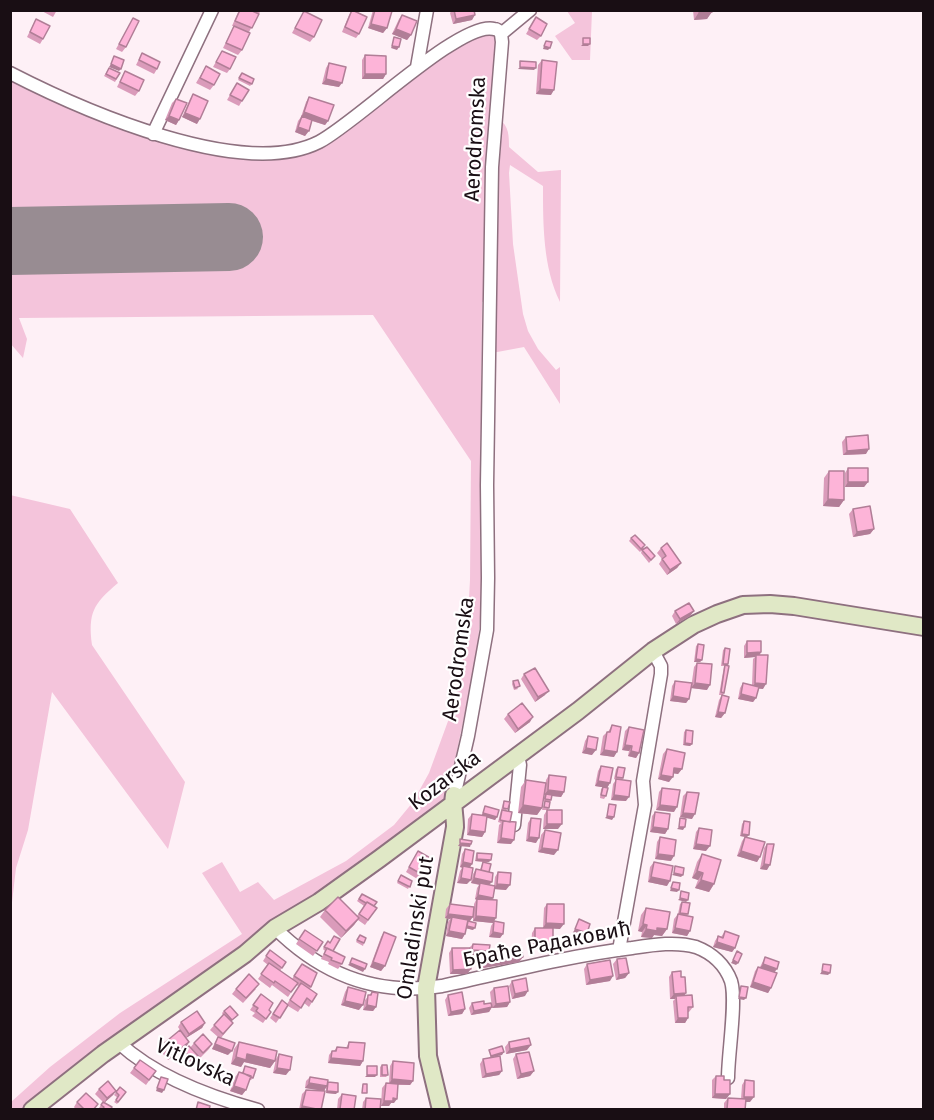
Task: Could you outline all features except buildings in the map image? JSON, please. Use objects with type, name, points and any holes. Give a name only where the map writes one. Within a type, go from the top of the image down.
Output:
[{"type":"street","points":[[153,134],[212,10]]},
{"type":"street","points":[[417,67],[427,10]]},
{"type":"street","points":[[10,73],[78,104],[153,134],[195,145],[235,151],[272,152],[301,149],[319,142],[346,125],[417,67],[462,38],[493,28],[501,34],[530,10]]},
{"type":"street","name":"Aerodromska","points":[[454,796],[469,730],[488,619],[486,485],[492,167],[501,34]]},
{"type":"street","name":"Kozarska","points":[[32,1110],[119,1043],[244,954],[275,928],[319,902],[454,796],[518,756],[653,651],[693,625],[743,605],[770,604],[924,627]]},
{"type":"street","points":[[619,950],[645,805],[643,781],[661,674],[661,666],[653,651]]},
{"type":"street","points":[[514,825],[519,783],[518,756]]},
{"type":"street","name":"Omladinski put","points":[[441,1110],[428,1056],[426,988],[455,827],[454,796]]},
{"type":"street","name":"Браће Радаковић","points":[[275,928],[304,955],[337,973],[368,983],[426,988],[619,950],[674,944],[694,946],[717,959],[731,983],[733,994],[728,1078]]},
{"type":"street","name":"Vitlovska","points":[[119,1043],[148,1064],[192,1087],[258,1110]]},
{"type":"shaded area","points":[[567,11],[592,11],[590,60],[572,60],[555,36],[575,23]]},
{"type":"shaded area","points":[[495,34],[497,52],[486,161],[485,301],[482,302],[480,516],[482,585],[478,641],[472,679],[447,792],[439,807],[24,1110],[11,1109],[11,1102],[50,1067],[120,1013],[242,934],[202,873],[222,862],[240,892],[258,882],[274,900],[346,861],[394,825],[413,802],[429,773],[451,713],[461,673],[470,580],[471,461],[373,315],[19,318],[27,339],[23,358],[10,343],[10,77],[183,146],[310,150],[339,137],[439,57],[476,37]]},
{"type":"shaded area","points":[[499,119],[507,128],[509,147],[538,172],[561,170],[560,302],[554,289],[547,260],[543,186],[510,165],[509,173],[513,244],[523,314],[528,331],[538,349],[556,370],[560,367],[560,404],[524,347],[492,353]]},
{"type":"shaded area","points":[[10,495],[70,509],[118,583],[103,597],[94,610],[91,625],[92,645],[185,782],[168,849],[52,692],[28,830],[16,868],[11,911]]},
{"type":"runway","points":[[10,241],[229,237]]}]
